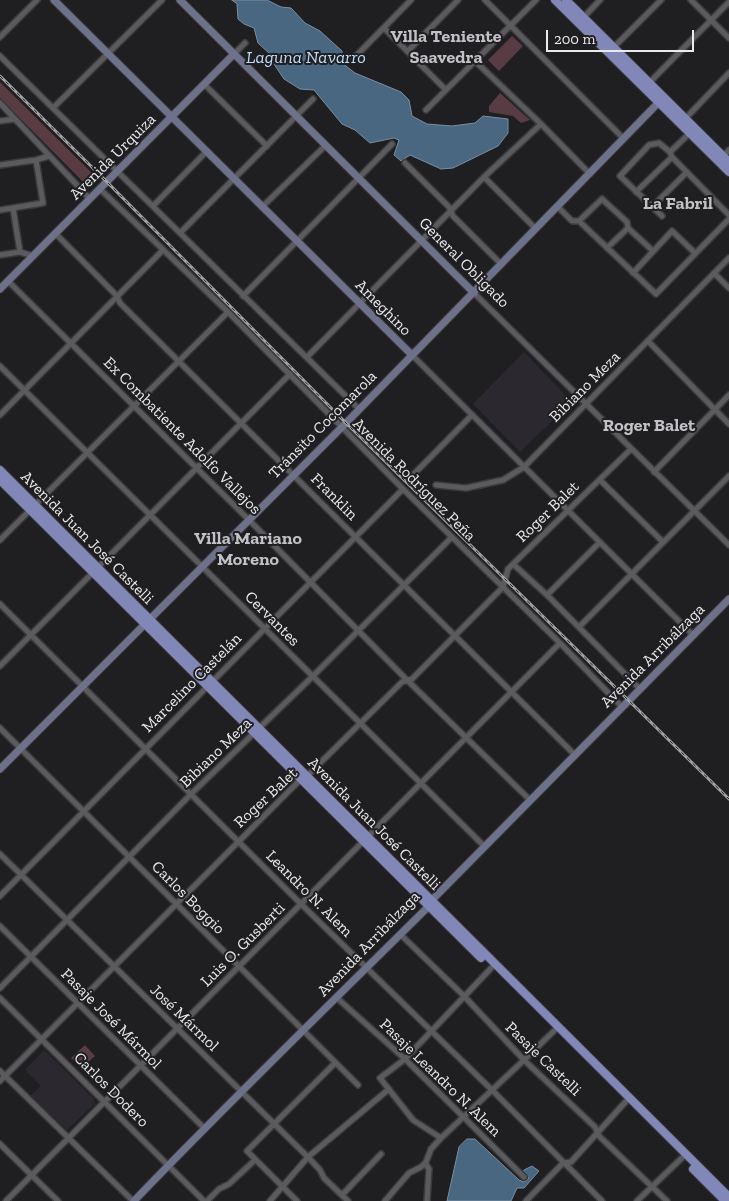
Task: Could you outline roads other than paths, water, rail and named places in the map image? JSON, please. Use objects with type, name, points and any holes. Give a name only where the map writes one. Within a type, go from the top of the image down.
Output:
[{"type":"main road","points":[[555,0],[580,20],[692,131],[725,158],[729,172]]},
{"type":"main road","points":[[566,0],[580,20]]},
{"type":"main road","name":"Avenida Juan José Castelli","points":[[0,470],[32,508]]},
{"type":"main road","name":"Avenida Juan José Castelli","points":[[0,480],[96,569],[627,1100],[729,1197]]},
{"type":"main road","name":"Avenida Juan José Castelli","points":[[684,1156],[725,1201]]},
{"type":"street","points":[[0,37],[37,0]]},
{"type":"street","name":"Ameghino","points":[[54,0],[693,635]]},
{"type":"street","points":[[52,108],[162,0]]},
{"type":"street","name":"General Obligado","points":[[180,0],[631,450],[729,545]]},
{"type":"street","points":[[354,58],[411,0]]},
{"type":"street","points":[[408,51],[458,0]]},
{"type":"street","points":[[484,0],[624,139]]},
{"type":"street","points":[[426,110],[536,0]]},
{"type":"street","points":[[580,20],[600,0]]},
{"type":"street","points":[[611,50],[661,0]]},
{"type":"street","points":[[691,0],[729,38]]},
{"type":"street","points":[[646,86],[729,2]]},
{"type":"street","points":[[384,28],[446,90]]},
{"type":"street","name":"Avenida Urquiza","points":[[0,289],[245,43]]},
{"type":"street","name":"Avenida Rodríguez Peña","points":[[0,56],[359,409]]},
{"type":"street","points":[[475,61],[590,174]]},
{"type":"street","points":[[683,122],[729,74]]},
{"type":"street","points":[[204,84],[267,146]]},
{"type":"street","points":[[180,233],[313,99]]},
{"type":"street","name":"Tránsito Cocomarola","points":[[0,769],[474,293],[661,101]]},
{"type":"street","points":[[0,103],[90,199]]},
{"type":"street","points":[[0,121],[15,119]]},
{"type":"street","points":[[307,357],[484,177],[541,124]]},
{"type":"street","points":[[636,192],[692,131]]},
{"type":"street","points":[[579,221],[656,294],[729,217],[659,143],[649,145],[620,176],[662,216]]},
{"type":"street","points":[[243,296],[392,144]]},
{"type":"street","points":[[262,207],[325,146]]},
{"type":"street","points":[[153,206],[206,152]]},
{"type":"street","points":[[0,165],[36,160],[49,156]]},
{"type":"street","points":[[0,210],[43,203],[36,160]]},
{"type":"street","points":[[405,163],[451,211],[453,216],[501,264]]},
{"type":"street","points":[[652,207],[687,172]]},
{"type":"street","points":[[484,177],[536,229]]},
{"type":"street","name":"Avenida Rodríguez Peña","points":[[100,189],[228,312],[622,707]]},
{"type":"street","points":[[558,207],[572,221],[579,221],[602,199],[627,222],[628,228],[653,252]]},
{"type":"street","points":[[13,208],[20,252]]},
{"type":"street","points":[[607,248],[628,228]]},
{"type":"street","points":[[633,273],[672,231],[695,253]]},
{"type":"street","name":"Franklin","points":[[56,234],[117,296],[120,303],[575,755]]},
{"type":"street","points":[[0,415],[163,250]]},
{"type":"street","points":[[0,255],[20,252],[33,256]]},
{"type":"street","name":"Bibiano Meza","points":[[436,485],[466,488],[503,480],[524,466],[729,258]]},
{"type":"street","points":[[714,273],[729,288]]},
{"type":"street","name":"Ex Combatiente Adolfo Vallejos","points":[[8,281],[407,680],[530,800]]},
{"type":"street","points":[[0,540],[228,312]]},
{"type":"street","points":[[648,341],[729,424]]},
{"type":"street","name":"Cervantes","points":[[0,366],[484,846]]},
{"type":"street","points":[[0,666],[290,374]]},
{"type":"street","points":[[654,472],[729,395]]},
{"type":"street","points":[[410,478],[472,415]]},
{"type":"street","name":"Roger Balet","points":[[0,1082],[239,841],[402,682],[412,678],[455,636],[503,587],[508,569],[512,564],[631,450]]},
{"type":"street","points":[[579,627],[729,476]]},
{"type":"street","points":[[600,480],[663,542]]},
{"type":"street","name":"Marcelino Castelán","points":[[0,896],[403,489]]},
{"type":"street","name":"Bibiano Meza","points":[[0,988],[191,794],[312,677],[452,537]]},
{"type":"street","points":[[547,595],[600,542]]},
{"type":"street","points":[[512,564],[547,595],[640,689]]},
{"type":"street","name":"Avenida Arribálzaga","points":[[133,1201],[366,969],[484,846],[729,599]]},
{"type":"street","name":"Leandro N. Alem","points":[[0,604],[602,1201]]},
{"type":"street","name":"Luis O. Gusberti","points":[[6,1201],[468,738],[560,643]]},
{"type":"street","name":"Carlos Boggio","points":[[0,728],[358,1085]]},
{"type":"street","name":"José Mármol","points":[[0,854],[275,1124],[320,1170],[324,1178],[348,1201]]},
{"type":"street","name":"Pasaje José Mármol","points":[[0,926],[205,1130]]},
{"type":"street","name":"Pasaje Castelli","points":[[400,934],[667,1201]]},
{"type":"street","points":[[440,1138],[413,1120],[380,1078],[405,1059],[493,966]]},
{"type":"street","name":"Carlos Dodero","points":[[0,998],[205,1201]]},
{"type":"street","name":"Pasaje Leandro N. Alem","points":[[337,998],[405,1059],[524,1177]]},
{"type":"street","points":[[385,1201],[409,1173],[425,1164],[431,1149],[440,1138],[556,1028]]},
{"type":"street","points":[[297,1201],[247,1151],[335,1063]]},
{"type":"street","points":[[0,1071],[133,1201]]},
{"type":"street","points":[[270,1201],[308,1157],[389,1089]]},
{"type":"street","points":[[526,1201],[563,1163],[571,1162],[596,1132],[627,1100]]},
{"type":"street","points":[[0,1144],[58,1201]]},
{"type":"street","points":[[342,1195],[381,1154]]},
{"type":"street","points":[[637,1201],[684,1156]]},
{"type":"street","points":[[205,1201],[229,1184],[255,1160]]},
{"type":"street","points":[[425,1164],[429,1169],[427,1201]]},
{"type":"water","name":"Laguna Navarro","points":[[232,0],[267,0],[281,7],[291,8],[305,23],[320,31],[342,51],[342,63],[355,73],[401,92],[409,100],[412,116],[427,124],[452,126],[475,123],[483,116],[508,119],[508,133],[498,146],[453,168],[441,169],[410,155],[401,161],[394,155],[399,140],[394,138],[370,143],[355,130],[342,124],[314,90],[300,89],[284,79],[270,54],[258,43],[254,28],[238,19],[237,4]]},
{"type":"water","points":[[467,1139],[475,1139],[519,1180],[524,1182],[529,1178],[523,1173],[524,1170],[532,1166],[539,1171],[524,1188],[517,1188],[511,1201],[447,1201],[459,1147]]},
{"type":"railway","points":[[0,76],[346,423],[729,799]]},
{"type":"district","name":"Villa Teniente Saavedra","points":[[446,47]]},
{"type":"district","name":"La Fabril","points":[[678,204]]},
{"type":"district","name":"Roger Balet","points":[[649,426]]},
{"type":"district","name":"Villa Mariano Moreno","points":[[248,549]]}]
